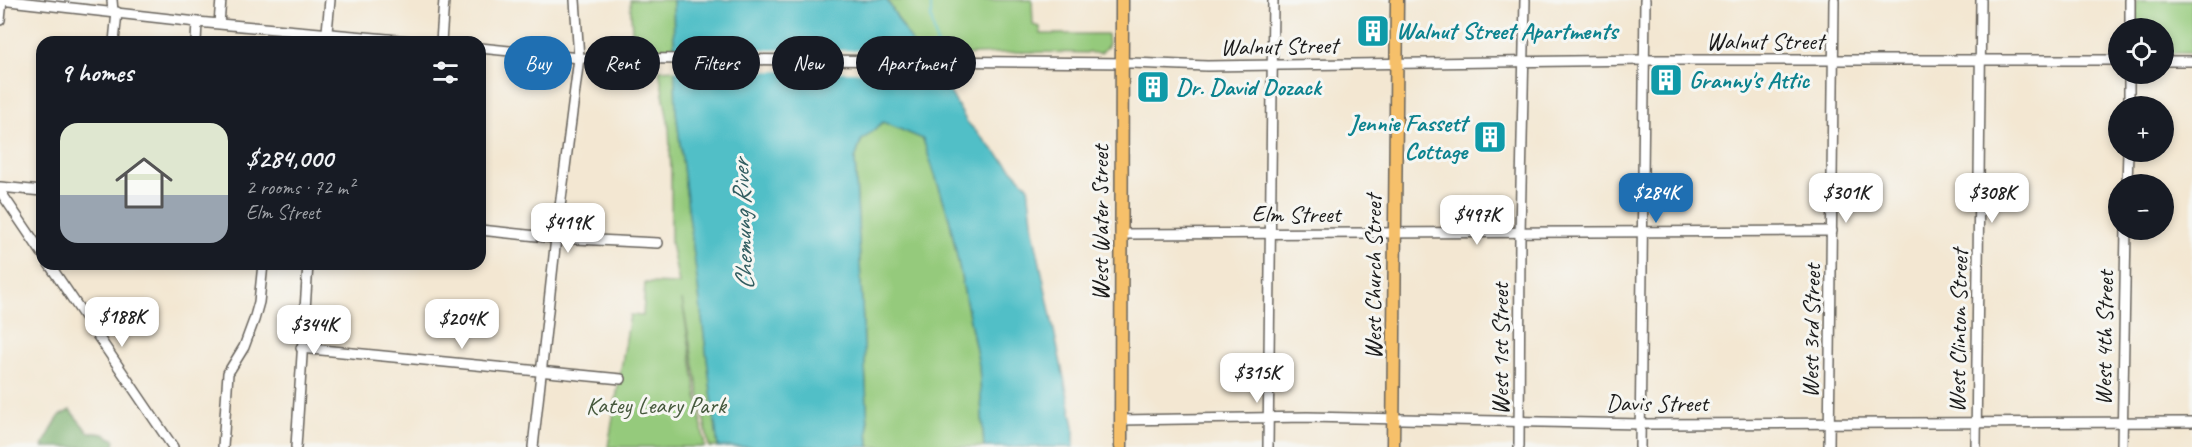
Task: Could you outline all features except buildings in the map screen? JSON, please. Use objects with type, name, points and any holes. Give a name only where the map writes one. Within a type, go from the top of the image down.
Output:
[{"type":"main road","name":"West Water Street","points":[[1121,447],[1122,0]]},
{"type":"main road","name":"West Church Street","points":[[1393,447],[1397,0]]},
{"type":"street","points":[[0,20],[1,0],[219,23],[312,36]]},
{"type":"street","points":[[112,0],[115,12],[114,36]]},
{"type":"street","points":[[219,23],[221,0]]},
{"type":"street","points":[[326,36],[330,0]]},
{"type":"street","points":[[441,36],[444,0]]},
{"type":"street","points":[[533,447],[579,58],[575,0]]},
{"type":"street","points":[[1268,447],[1273,0]]},
{"type":"street","name":"West 1st Street","points":[[1519,447],[1520,232],[1525,0]]},
{"type":"street","points":[[1640,447],[1645,0]]},
{"type":"street","name":"West 3rd Street","points":[[1829,447],[1834,0]]},
{"type":"street","name":"West Clinton Street","points":[[1976,447],[1981,0]]},
{"type":"street","points":[[2130,0],[2130,18]]},
{"type":"street","points":[[196,36],[197,22]]},
{"type":"street","name":"Walnut Street","points":[[486,49],[579,58],[1272,66],[1644,60],[2108,60]]},
{"type":"street","points":[[2174,61],[2192,61]]},
{"type":"street","points":[[0,189],[36,191]]},
{"type":"street","points":[[0,189],[36,244]]},
{"type":"street","name":"Elm Street","points":[[1121,234],[1832,231]]},
{"type":"street","points":[[486,232],[658,243]]},
{"type":"street","name":"West 4th Street","points":[[2122,447],[2126,240]]},
{"type":"street","points":[[53,270],[173,447]]},
{"type":"street","points":[[223,447],[228,373],[244,347],[254,320],[259,302],[262,270]]},
{"type":"street","points":[[296,447],[308,270]]},
{"type":"street","points":[[301,348],[621,379]]},
{"type":"street","name":"Davis Street","points":[[1121,420],[1268,417],[1641,424],[2192,422]]},
{"type":"green space","points":[[630,0],[673,0],[672,53],[660,51],[660,36],[632,36]]},
{"type":"green space","points":[[887,0],[1032,0],[1033,25],[1040,27],[1041,34],[1107,34],[1108,46],[1101,53],[976,54],[976,36],[908,36]]},
{"type":"green space","points":[[2136,0],[2192,0],[2192,53],[2174,53],[2174,18],[2136,18]]},
{"type":"green space","name":"Katey Leary Park","points":[[672,69],[672,90],[676,90],[676,111],[718,447],[709,447],[682,300],[705,447],[608,447],[630,315],[643,316],[645,283],[679,284],[671,243],[669,127],[660,70]]},
{"type":"green space","points":[[883,122],[923,139],[949,217],[979,365],[984,447],[869,447],[855,159],[861,141]]},
{"type":"green space","points":[[70,410],[88,432],[104,434],[115,440],[114,447],[42,447],[59,416]]},
{"type":"water","name":"Chemung River","points":[[673,0],[887,0],[908,36],[856,36],[856,90],[949,90],[967,122],[1028,186],[1033,230],[1074,426],[1074,447],[984,447],[979,365],[949,217],[923,139],[883,122],[861,141],[855,159],[869,447],[718,447],[676,111],[675,90],[760,90],[760,36],[674,36]]},
{"type":"pier","points":[[760,50],[772,50],[772,71],[760,71]]},
{"type":"pier","points":[[844,50],[856,50],[856,72],[844,72]]},
{"type":"waterway","points":[[931,0],[931,17],[935,36]]},
{"type":"place","name":"Walnut Street Apartments","points":[[1373,31]]},
{"type":"place","name":"Granny's Attic","points":[[1666,80]]},
{"type":"place","name":"Dr. David Dozack","points":[[1153,87]]},
{"type":"place","name":"Jennie Fassett Cottage","points":[[1490,137]]}]
